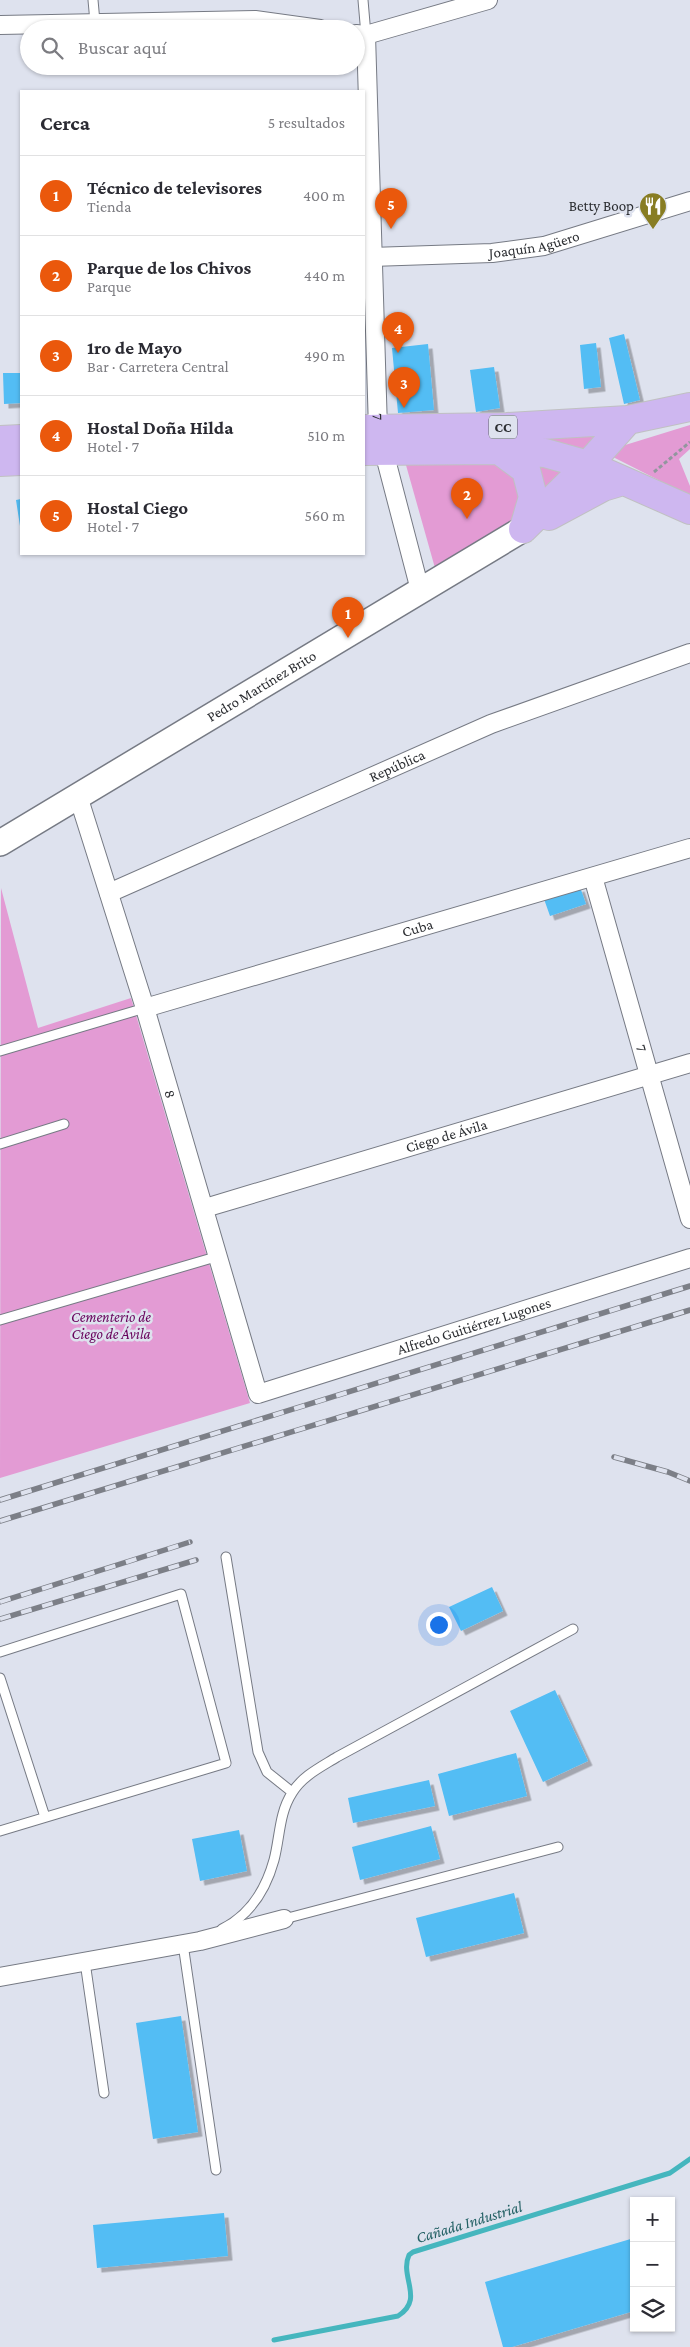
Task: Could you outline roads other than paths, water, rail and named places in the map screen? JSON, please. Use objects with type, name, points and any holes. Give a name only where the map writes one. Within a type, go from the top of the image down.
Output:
[{"type":"main road","name":"CC","points":[[372,440],[507,427],[628,420],[690,407]]},
{"type":"main road","points":[[523,529],[588,465],[628,420]]},
{"type":"main road","points":[[0,440],[20,439]]},
{"type":"main road","name":"CC","points":[[372,440],[545,453],[588,465],[690,510]]},
{"type":"main road","points":[[499,450],[526,470],[533,497],[523,529]]},
{"type":"main road","points":[[0,462],[20,461]]},
{"type":"main road","points":[[523,529],[603,487],[630,483]]},
{"type":"street","points":[[365,34],[488,0]]},
{"type":"street","points":[[0,25],[20,24]]},
{"type":"street","name":"7","points":[[363,75],[363,90]]},
{"type":"street","name":"7","points":[[365,124],[371,257],[372,440],[420,590]]},
{"type":"street","name":"Joaquín Agüero","points":[[371,257],[492,253],[544,246],[690,200]]},
{"type":"street","name":"Pedro Martínez Brito","points":[[0,843],[523,529]]},
{"type":"street","name":"República","points":[[110,893],[491,724],[690,653]]},
{"type":"street","name":"8","points":[[78,796],[145,1008],[258,1394]]},
{"type":"street","name":"Cuba","points":[[145,1008],[690,848]]},
{"type":"street","name":"7","points":[[593,877],[690,1219]]},
{"type":"street","name":"Ciego de Ávila","points":[[205,1208],[690,1063]]},
{"type":"street","name":"Alfredo Guitiérrez Lugones","points":[[258,1394],[690,1258]]},
{"type":"street","points":[[0,1977],[192,1942],[284,1919]]},
{"type":"lane","points":[[93,0],[95,20]]},
{"type":"lane","name":"7","points":[[362,20],[363,0]]},
{"type":"lane","points":[[0,1051],[145,1008]]},
{"type":"lane","points":[[0,1144],[64,1124]]},
{"type":"lane","points":[[0,1320],[219,1256]]},
{"type":"lane","points":[[226,1557],[258,1752],[267,1772],[292,1792]]},
{"type":"lane","points":[[0,1652],[181,1594],[226,1763],[0,1831]]},
{"type":"lane","points":[[216,2170],[192,1942],[228,1926],[244,1915],[260,1895],[274,1860],[283,1812],[292,1792],[306,1776],[337,1757],[573,1629]]},
{"type":"lane","points":[[0,1678],[45,1817]]},
{"type":"lane","points":[[284,1919],[558,1848]]},
{"type":"lane","points":[[85,1962],[104,2092]]},
{"type":"waterway","name":"Cañada Industrial","points":[[274,2340],[398,2316],[406,2309],[410,2302],[411,2295],[407,2263],[409,2255],[413,2252],[670,2173],[690,2159]]},
{"type":"railway","points":[[0,1500],[690,1286]]},
{"type":"railway","points":[[0,1521],[690,1310]]},
{"type":"railway","points":[[614,1457],[668,1472],[690,1481]]},
{"type":"railway","points":[[0,1602],[190,1542]]},
{"type":"railway","points":[[0,1619],[196,1560]]},
{"type":"place","name":"Hostal Ciego","points":[[391,229]]},
{"type":"place","name":"Betty Boop","points":[[653,230]]},
{"type":"place","name":"Hostal Doña Hilda","points":[[398,353]]},
{"type":"place","name":"1ro de Mayo","points":[[404,408]]},
{"type":"place","name":"Parque de los Chivos","points":[[467,519]]},
{"type":"place","name":"Técnico de televisores","points":[[348,638]]},
{"type":"park label","name":"Cementerio de Ciego de Ávila","points":[[111,1326]]}]
